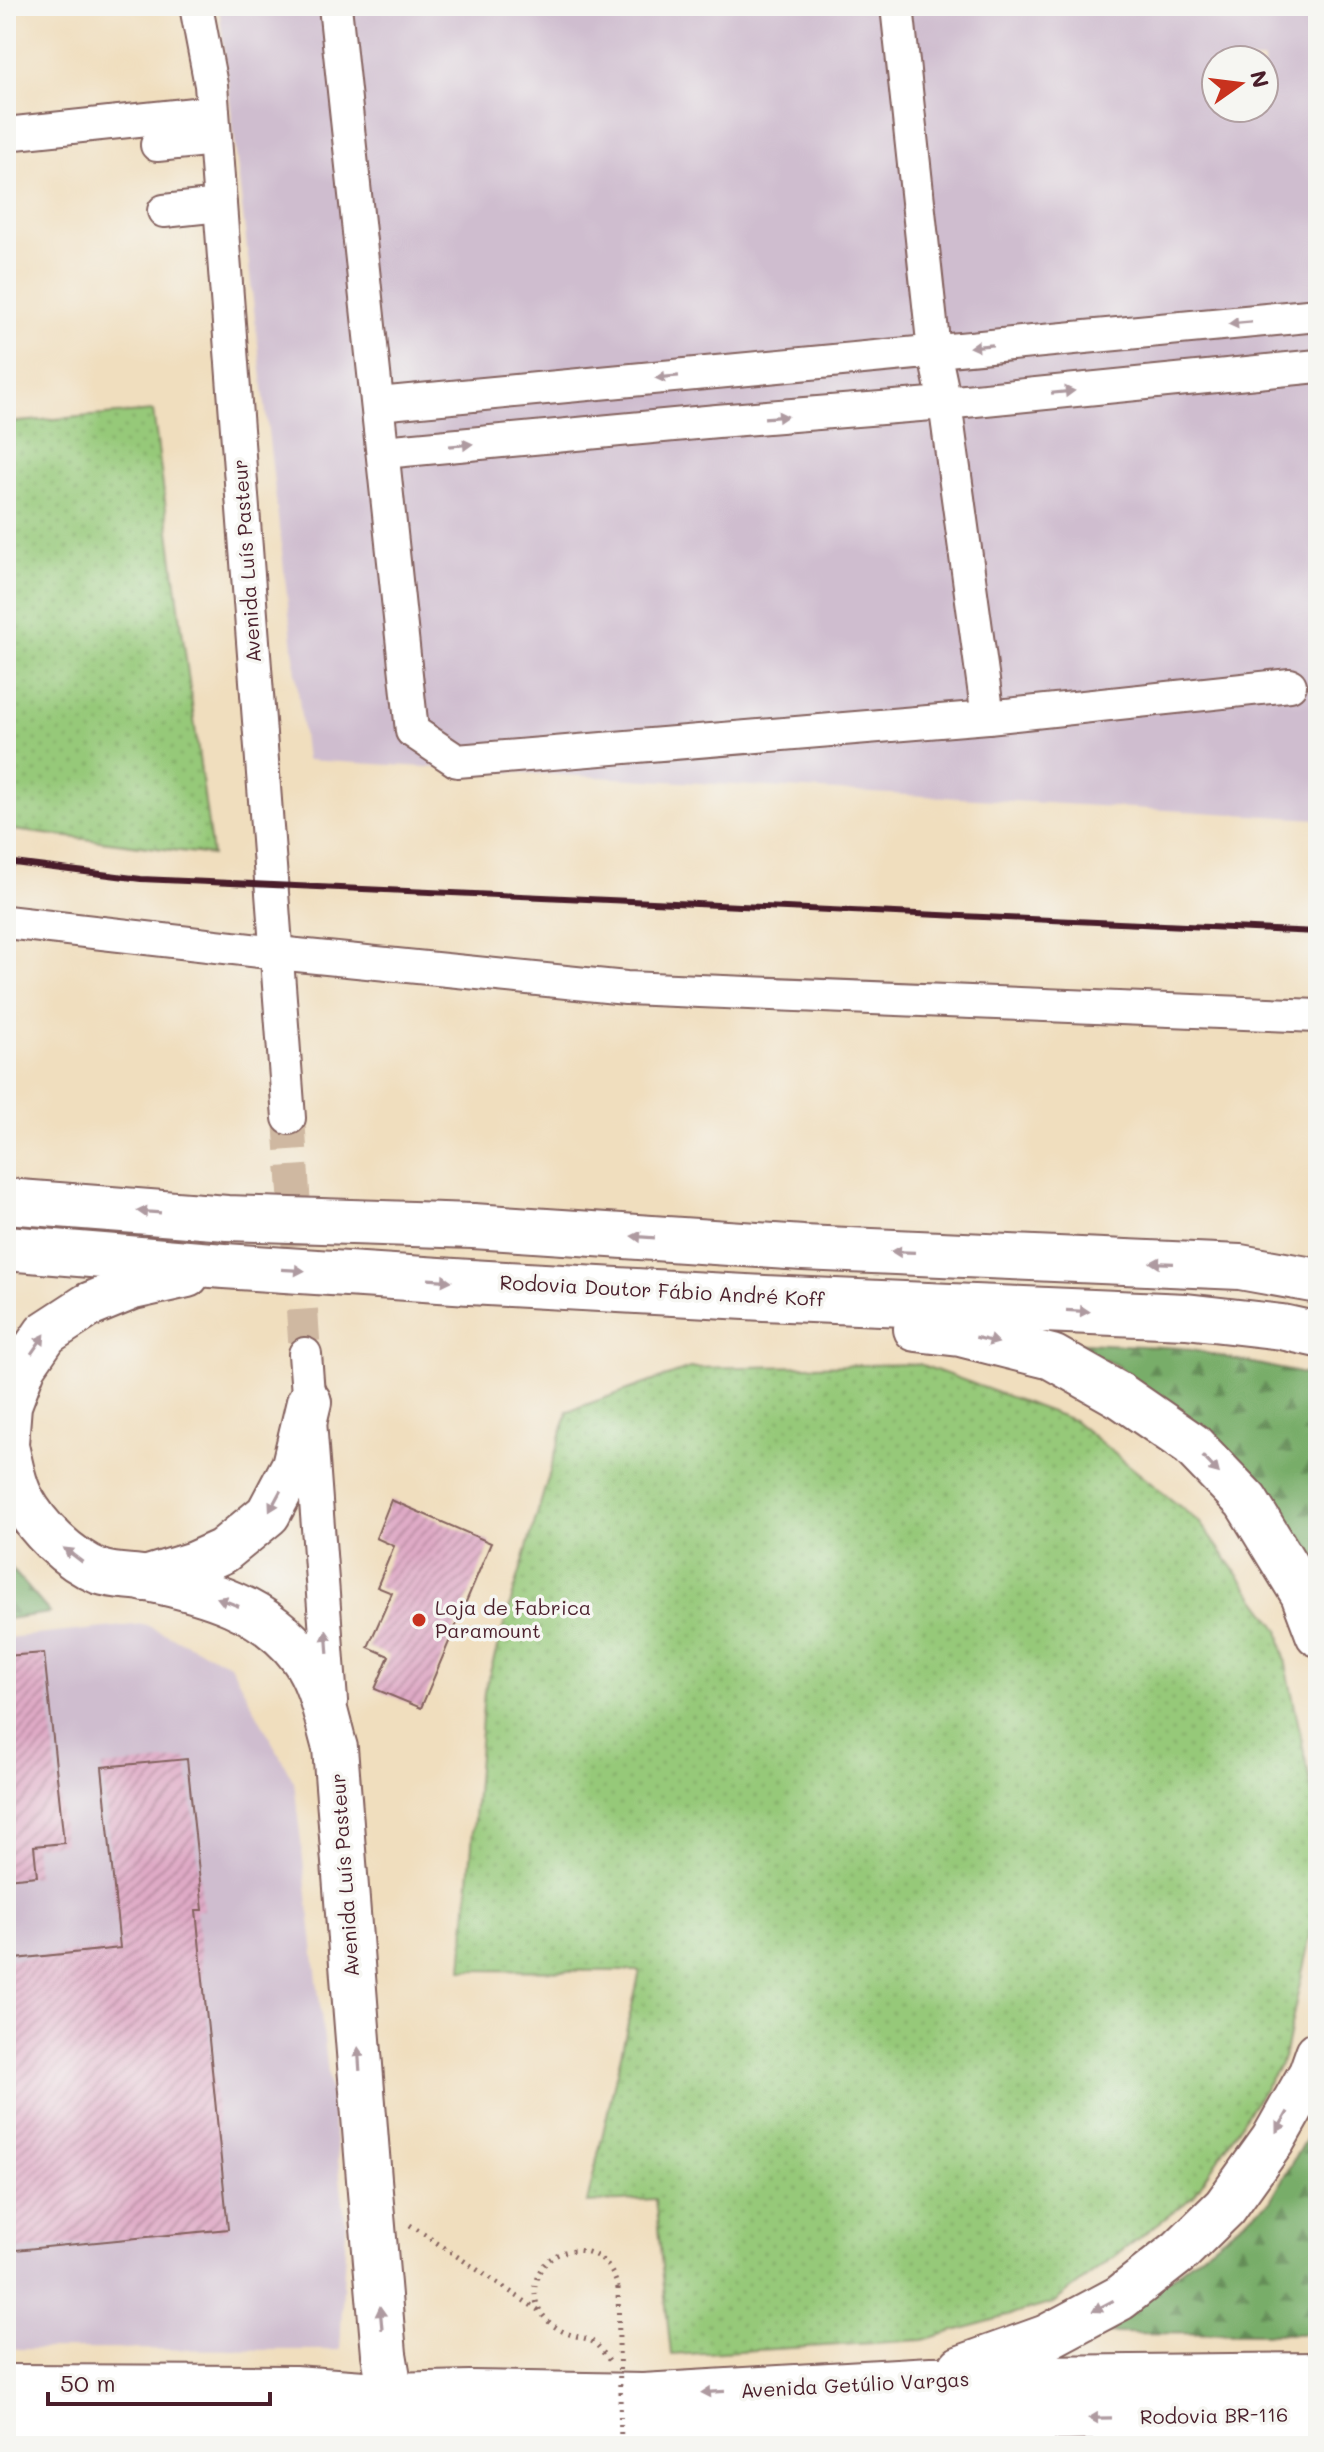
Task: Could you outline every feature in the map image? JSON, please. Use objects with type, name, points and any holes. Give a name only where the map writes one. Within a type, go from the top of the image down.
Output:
[{"type":"highway","points":[[6,1201],[227,1218],[473,1226],[803,1248],[1240,1267],[1318,1263]]},
{"type":"highway","name":"Rodovia Doutor Fábio André Koff","points":[[6,1248],[486,1283],[1186,1316],[1282,1327],[1318,1335]]},
{"type":"highway","points":[[224,1266],[133,1287],[89,1305],[46,1333],[24,1365],[9,1405],[6,1444],[20,1497],[43,1530],[75,1558],[101,1572],[197,1591],[236,1604],[274,1628],[301,1656],[316,1680],[335,1748]]},
{"type":"highway","points":[[1240,1267],[1318,1281]]},
{"type":"highway","points":[[805,1298],[843,1322],[960,1334],[1052,1357],[1121,1396],[1192,1445],[1246,1501],[1303,1594],[1318,1634]]},
{"type":"highway","points":[[145,1579],[194,1564],[223,1551],[268,1514],[294,1465],[309,1402]]},
{"type":"highway","name":"Avenida Luís Pasteur","points":[[335,1748],[384,2354],[391,2395]]},
{"type":"highway","points":[[931,2379],[1047,2337],[1120,2298],[1180,2251],[1225,2207],[1273,2140],[1311,2073],[1318,2053]]},
{"type":"highway","name":"Avenida Getúlio Vargas","points":[[6,2387],[294,2388],[391,2395],[643,2396],[931,2379],[1318,2375]]},
{"type":"highway","name":"Rodovia BR-116","points":[[6,2430],[391,2429],[1318,2414]]},
{"type":"street","name":"Avenida Luís Pasteur","points":[[196,6],[211,85],[289,1118]]},
{"type":"street","points":[[335,6],[412,731],[457,761],[988,717],[1290,685]]},
{"type":"street","points":[[897,6],[934,351],[945,403],[988,717]]},
{"type":"street","points":[[6,134],[214,126]]},
{"type":"street","points":[[157,145],[214,126]]},
{"type":"street","points":[[164,211],[220,205]]},
{"type":"street","points":[[378,404],[1318,315]]},
{"type":"street","points":[[383,452],[945,403],[1318,366]]},
{"type":"street","points":[[712,372],[717,421]]},
{"type":"street","points":[[608,382],[612,431]]},
{"type":"street","points":[[6,922],[626,988],[1318,1016]]},
{"type":"street","name":"Avenida Luís Pasteur","points":[[305,1354],[335,1748]]},
{"type":"path","points":[[370,2192],[411,2226],[539,2311],[552,2325],[565,2333],[592,2341],[643,2396]]},
{"type":"path","points":[[539,2311],[536,2281],[542,2268],[552,2258],[565,2251],[579,2249],[607,2262],[618,2288],[621,2446]]},
{"type":"shaded area","points":[[219,6],[1318,6],[1318,819],[306,760]]},
{"type":"shaded area","points":[[144,1624],[230,1664],[294,1782],[346,2228],[340,2350],[6,2349],[6,1638]]},
{"type":"green space","points":[[153,411],[212,855],[6,829],[6,423]]},
{"type":"green space","points":[[1065,1342],[1182,1348],[1318,1377],[1318,1585],[1261,1485],[1116,1365]]},
{"type":"green space","points":[[919,1364],[1073,1420],[1200,1523],[1279,1630],[1318,1820],[1318,1899],[1284,2058],[1193,2197],[1053,2303],[923,2340],[671,2355],[655,2199],[587,2203],[640,1971],[462,1970],[484,1692],[568,1411],[690,1368]]},
{"type":"green space","points":[[6,1562],[50,1613],[6,1619]]},
{"type":"green space","points":[[1318,2117],[1318,2334],[1099,2333],[1270,2201]]},
{"type":"building","name":"Loja de Fabrica Paramount","points":[[391,1500],[491,1543],[421,1708],[375,1689],[389,1656],[368,1647],[392,1593],[377,1587],[394,1546],[376,1538]]},
{"type":"building","points":[[44,1653],[64,1843],[34,1846],[37,1876],[6,1879],[6,1656]]},
{"type":"building","points":[[187,1759],[203,1910],[196,1910],[228,2229],[6,2251],[6,1960],[120,1948],[102,1767]]},
{"type":"tunnel","points":[[289,1118],[305,1354]]},
{"type":"railway","points":[[6,862],[141,879],[1318,932]]},
{"type":"place","name":"Loja de Fabrica Paramount","points":[[419,1620]]}]
